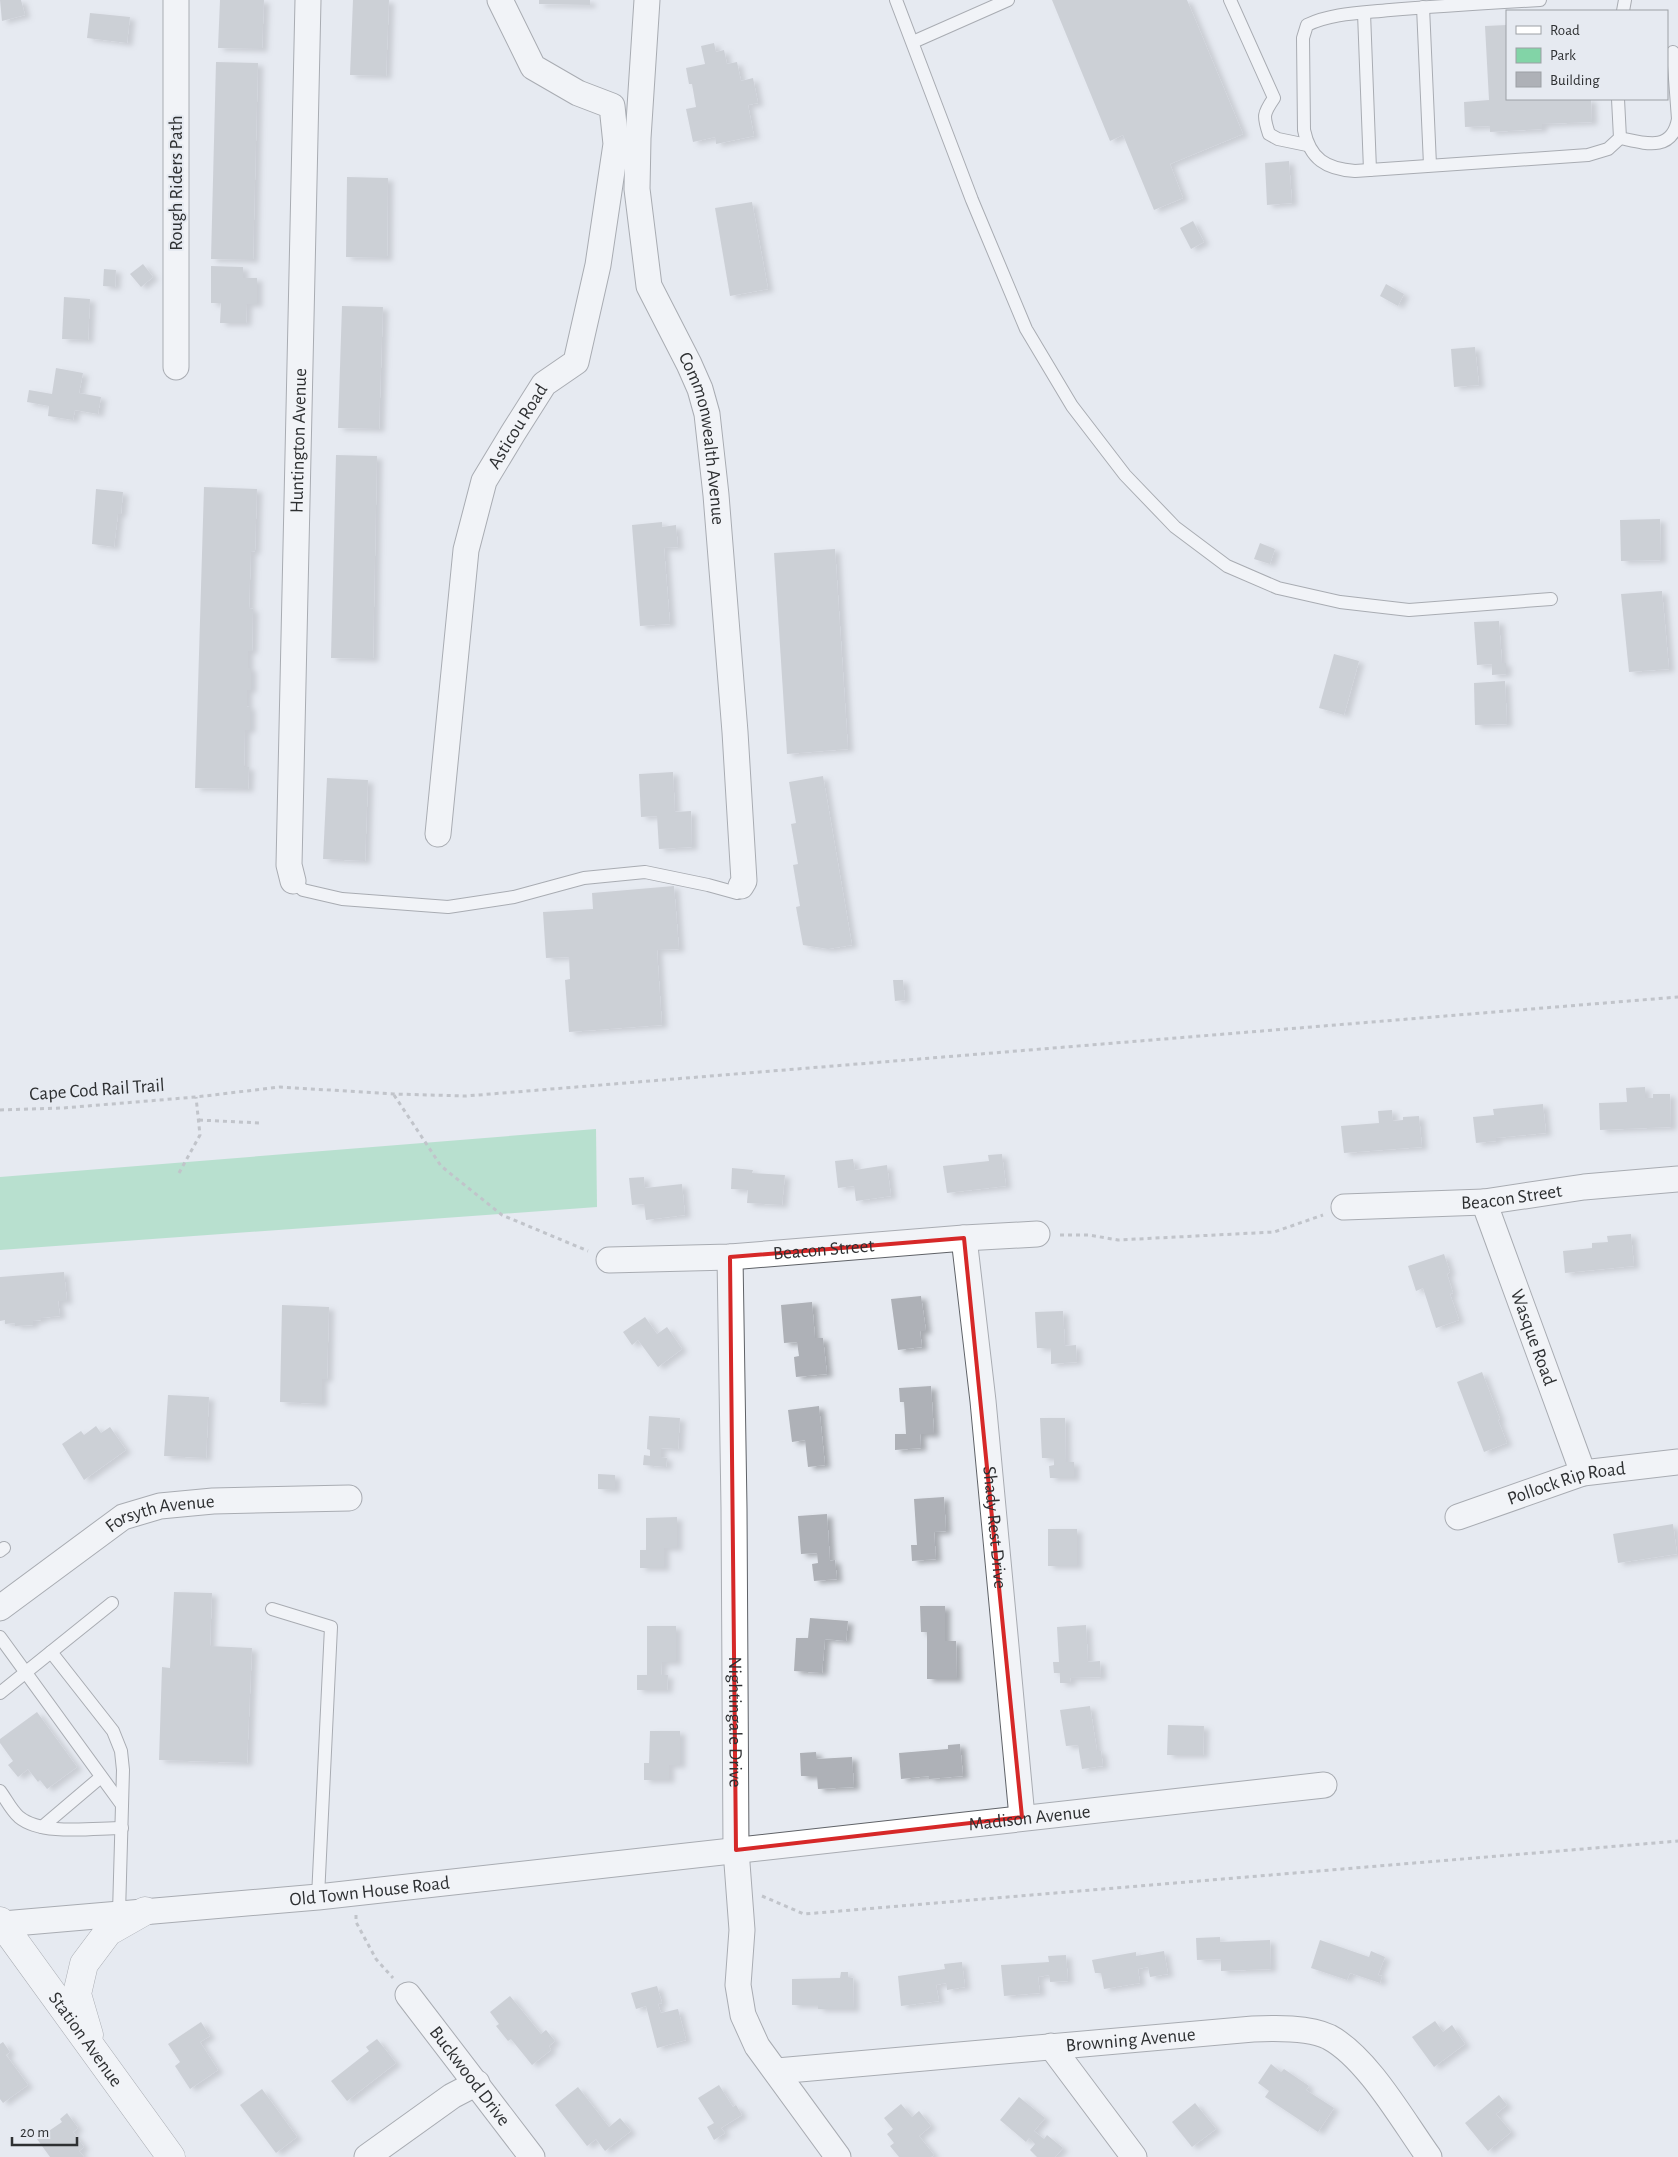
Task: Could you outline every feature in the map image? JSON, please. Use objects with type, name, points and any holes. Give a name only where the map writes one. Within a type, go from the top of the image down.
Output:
[{"type":"main road","points":[[93,2051],[78,1994],[84,1964],[108,1932],[132,1912]]},
{"type":"main road","name":"Station Avenue","points":[[1,1923],[171,2157]]},
{"type":"street","name":"Rough Riders Path","points":[[176,0],[176,366]]},
{"type":"street","name":"Huntington Avenue","points":[[293,881],[289,865],[292,654],[305,238],[308,0]]},
{"type":"street","name":"Asticou Road","points":[[438,834],[466,550],[484,482],[544,384],[576,362],[598,265],[616,144],[612,106],[578,93],[533,67],[500,0]]},
{"type":"street","name":"Commonwealth Avenue","points":[[648,0],[638,138],[637,189],[649,286],[689,364],[700,389],[707,414],[716,495],[735,732],[744,881],[741,886]]},
{"type":"street","name":"Beacon Street","points":[[1344,1207],[1484,1202],[1584,1187],[1678,1180]]},
{"type":"street","name":"Wasque Road","points":[[1484,1202],[1583,1473]]},
{"type":"street","name":"Beacon Street","points":[[609,1260],[730,1257],[1037,1234]]},
{"type":"street","name":"Shady Rest Drive","points":[[964,1238],[984,1401],[1022,1817]]},
{"type":"street","name":"Nightingale Drive","points":[[730,1257],[736,1850],[742,1930],[738,1985],[743,2015],[757,2046],[838,2157]]},
{"type":"street","name":"Pollock Rip Road","points":[[1458,1517],[1583,1473],[1678,1462]]},
{"type":"street","name":"Forsyth Avenue","points":[[0,1608],[123,1517],[160,1506],[213,1501],[349,1498]]},
{"type":"street","name":"Madison Avenue","points":[[736,1850],[1324,1785]]},
{"type":"street","name":"Old Town House Road","points":[[1,1923],[318,1897],[736,1850]]},
{"type":"street","name":"Buckwood Drive","points":[[408,1995],[477,2082],[532,2157]]},
{"type":"street","name":"Browning Avenue","points":[[776,2071],[1253,2029],[1291,2028],[1328,2037],[1366,2068],[1428,2157]]},
{"type":"street","points":[[1051,2046],[1134,2157]]},
{"type":"street","points":[[367,2157],[452,2096],[477,2082]]},
{"type":"lane","points":[[896,0],[972,200],[1026,329],[1072,406],[1125,475],[1175,527],[1227,566],[1278,588],[1340,602],[1410,610],[1551,599]]},
{"type":"lane","points":[[913,42],[1008,0]]},
{"type":"lane","points":[[1230,0],[1274,98],[1266,110],[1264,118],[1269,134],[1307,145]]},
{"type":"lane","points":[[1540,0],[1424,7],[1364,13],[1321,18],[1307,26],[1303,38],[1304,130],[1307,145],[1316,157],[1334,168],[1355,171],[1588,155],[1608,149],[1620,138]]},
{"type":"lane","points":[[1424,7],[1430,165]]},
{"type":"lane","points":[[1364,13],[1370,170]]},
{"type":"lane","points":[[1620,138],[1657,144],[1668,139],[1676,130],[1678,119],[1673,52]]},
{"type":"lane","points":[[1618,100],[1620,138]]},
{"type":"lane","points":[[293,881],[303,890],[342,899],[448,908],[514,897],[584,878],[645,872],[737,893],[741,886]]},
{"type":"lane","points":[[0,1693],[112,1602]]},
{"type":"lane","points":[[272,1609],[331,1627],[318,1897]]},
{"type":"lane","points":[[0,1637],[25,1674],[122,1805]]},
{"type":"lane","points":[[51,1652],[113,1731],[121,1751],[123,1770],[122,1828],[132,1912]]},
{"type":"lane","points":[[42,1827],[101,1777]]},
{"type":"lane","points":[[0,1791],[18,1816],[33,1825],[53,1829],[122,1828]]},
{"type":"path","name":"Cape Cod Rail Trail","points":[[0,1110],[196,1098],[280,1087],[466,1096],[1678,997]]},
{"type":"path","points":[[394,1094],[441,1166],[502,1215],[609,1260]]},
{"type":"path","points":[[179,1173],[200,1135],[196,1098]]},
{"type":"path","points":[[198,1120],[260,1123]]},
{"type":"path","points":[[1037,1234],[1089,1235],[1118,1240],[1274,1232],[1344,1207]]},
{"type":"path","points":[[739,1886],[804,1914],[1678,1841]]},
{"type":"path","points":[[357,1892],[356,1922],[376,1959],[408,1995]]},
{"type":"highlighted area","points":[[964,1238],[1022,1817],[736,1850],[730,1257]]},
{"type":"green space","points":[[596,1129],[597,1207],[0,1250],[0,1177]]},
{"type":"building","points":[[0,0],[21,0],[25,15],[2,21]]},
{"type":"building","points":[[220,0],[264,0],[262,49],[218,48]]},
{"type":"building","points":[[353,0],[389,0],[386,76],[350,75]]},
{"type":"building","points":[[539,0],[590,0],[590,5],[539,4]]},
{"type":"building","points":[[1052,0],[1187,0],[1243,134],[1170,164],[1183,198],[1154,210],[1123,135],[1110,141]]},
{"type":"building","points":[[90,13],[130,17],[127,43],[87,38]]},
{"type":"building","points":[[1506,25],[1506,100],[1591,100],[1592,122],[1542,124],[1542,129],[1490,132],[1490,126],[1465,127],[1464,102],[1489,100],[1485,26]]},
{"type":"building","points":[[714,43],[716,52],[724,50],[727,64],[737,62],[741,81],[753,78],[758,103],[748,105],[754,136],[716,144],[715,137],[693,142],[686,109],[696,107],[692,84],[689,84],[686,68],[705,64],[701,46]]},
{"type":"building","points":[[216,62],[258,63],[253,260],[211,259]]},
{"type":"building","points":[[1289,161],[1292,203],[1267,205],[1265,163]]},
{"type":"building","points":[[347,177],[388,178],[387,258],[346,257]]},
{"type":"building","points":[[752,202],[768,289],[730,296],[715,208]]},
{"type":"building","points":[[1193,221],[1204,242],[1191,249],[1180,228]]},
{"type":"building","points":[[143,264],[153,277],[141,287],[130,274]]},
{"type":"building","points":[[211,266],[243,267],[243,278],[257,278],[257,304],[247,304],[246,323],[220,323],[221,303],[211,303]]},
{"type":"building","points":[[104,269],[116,270],[115,287],[103,286]]},
{"type":"building","points":[[1386,284],[1404,294],[1398,306],[1380,296]]},
{"type":"building","points":[[64,297],[90,299],[88,340],[62,339]]},
{"type":"building","points":[[342,306],[383,307],[379,429],[338,428]]},
{"type":"building","points":[[1475,347],[1479,385],[1454,387],[1451,349]]},
{"type":"building","points":[[56,368],[83,373],[79,393],[101,397],[98,414],[75,410],[73,420],[48,416],[49,406],[27,402],[29,390],[52,394]]},
{"type":"building","points":[[336,455],[377,456],[373,659],[331,658]]},
{"type":"building","points":[[204,487],[257,489],[255,551],[251,552],[249,608],[253,609],[252,651],[248,651],[248,668],[251,668],[251,690],[247,690],[247,707],[250,706],[250,730],[245,730],[244,767],[249,767],[248,789],[195,788]]},
{"type":"building","points":[[96,489],[123,492],[121,514],[118,514],[114,547],[92,544]]},
{"type":"building","points":[[1660,519],[1661,560],[1621,561],[1620,520]]},
{"type":"building","points":[[662,522],[662,527],[676,525],[678,547],[664,548],[670,624],[640,626],[632,525]]},
{"type":"building","points":[[1260,543],[1275,549],[1270,564],[1254,559]]},
{"type":"building","points":[[835,549],[848,749],[787,754],[774,553]]},
{"type":"building","points":[[1662,591],[1669,669],[1629,672],[1621,594]]},
{"type":"building","points":[[1499,621],[1502,663],[1506,663],[1506,674],[1492,675],[1492,664],[1477,665],[1474,622]]},
{"type":"building","points":[[1334,654],[1359,661],[1344,715],[1319,708]]},
{"type":"building","points":[[1505,681],[1507,724],[1475,725],[1474,683]]},
{"type":"building","points":[[673,772],[675,812],[691,811],[692,847],[659,849],[657,816],[641,817],[639,774]]},
{"type":"building","points":[[823,776],[852,945],[828,949],[803,945],[796,907],[800,906],[793,865],[798,864],[791,824],[796,823],[789,782]]},
{"type":"building","points":[[327,778],[368,780],[365,861],[323,859]]},
{"type":"building","points":[[674,886],[679,949],[657,950],[662,1025],[569,1032],[565,980],[570,979],[569,957],[546,958],[543,912],[593,909],[592,893]]},
{"type":"building","points":[[893,980],[903,980],[905,1000],[895,1001]]},
{"type":"building","points":[[1645,1087],[1645,1098],[1653,1098],[1653,1094],[1670,1094],[1671,1127],[1600,1130],[1599,1103],[1627,1102],[1626,1088]]},
{"type":"building","points":[[1543,1104],[1546,1133],[1496,1138],[1496,1141],[1476,1143],[1473,1117],[1494,1115],[1493,1109]]},
{"type":"building","points":[[1392,1110],[1393,1121],[1403,1120],[1403,1117],[1419,1116],[1422,1147],[1344,1153],[1341,1126],[1379,1123],[1378,1111]]},
{"type":"building","points":[[1002,1154],[1006,1186],[947,1193],[943,1166],[989,1161],[988,1155]]},
{"type":"building","points":[[853,1159],[855,1170],[887,1165],[891,1196],[856,1201],[854,1186],[838,1188],[835,1161]]},
{"type":"building","points":[[732,1168],[753,1170],[752,1173],[785,1175],[782,1205],[747,1203],[748,1190],[731,1189]]},
{"type":"building","points":[[644,1177],[645,1188],[682,1184],[685,1215],[646,1220],[644,1204],[632,1205],[629,1178]]},
{"type":"building","points":[[1631,1234],[1634,1266],[1565,1273],[1563,1251],[1592,1248],[1592,1243],[1608,1242],[1607,1236]]},
{"type":"building","points":[[1444,1254],[1450,1272],[1447,1274],[1453,1293],[1450,1294],[1459,1320],[1436,1328],[1423,1288],[1416,1291],[1408,1266]]},
{"type":"building","points":[[64,1272],[67,1301],[58,1301],[60,1316],[41,1318],[41,1320],[33,1321],[33,1325],[15,1326],[15,1323],[5,1324],[5,1320],[0,1321],[0,1277]]},
{"type":"building","points":[[921,1296],[926,1331],[920,1331],[922,1347],[898,1350],[891,1299]]},
{"type":"building","points":[[812,1302],[815,1338],[823,1338],[827,1374],[796,1377],[794,1357],[799,1356],[797,1342],[784,1343],[781,1305]]},
{"type":"building","points":[[282,1305],[329,1307],[327,1379],[322,1379],[322,1404],[280,1402]]},
{"type":"building","points":[[1063,1311],[1065,1346],[1076,1345],[1077,1362],[1051,1364],[1051,1348],[1037,1348],[1035,1312]]},
{"type":"building","points":[[645,1317],[657,1334],[667,1327],[682,1349],[658,1367],[638,1340],[632,1345],[623,1332]]},
{"type":"building","points":[[1482,1372],[1507,1443],[1484,1452],[1457,1382]]},
{"type":"building","points":[[931,1386],[934,1434],[920,1434],[921,1448],[895,1450],[895,1434],[906,1434],[904,1402],[900,1402],[899,1388]]},
{"type":"building","points":[[168,1395],[209,1397],[206,1458],[164,1456]]},
{"type":"building","points":[[819,1406],[825,1465],[808,1467],[805,1440],[792,1442],[788,1410]]},
{"type":"building","points":[[649,1416],[680,1418],[678,1449],[661,1448],[661,1457],[667,1458],[666,1467],[643,1465],[644,1455],[650,1456],[650,1450],[647,1449]]},
{"type":"building","points":[[1040,1418],[1065,1418],[1066,1462],[1074,1462],[1074,1478],[1050,1478],[1049,1466],[1054,1465],[1054,1458],[1042,1458]]},
{"type":"building","points":[[96,1426],[101,1433],[110,1427],[126,1450],[84,1480],[62,1444],[81,1431],[84,1435]]},
{"type":"building","points":[[598,1474],[615,1475],[615,1490],[598,1489]]},
{"type":"building","points":[[944,1497],[946,1531],[934,1532],[936,1559],[912,1561],[911,1545],[917,1545],[914,1499]]},
{"type":"building","points":[[827,1514],[830,1561],[835,1560],[837,1579],[814,1581],[812,1564],[818,1563],[817,1553],[801,1554],[798,1516]]},
{"type":"building","points":[[677,1517],[677,1548],[664,1548],[664,1568],[640,1568],[640,1550],[646,1550],[646,1518]]},
{"type":"building","points":[[1673,1524],[1677,1554],[1618,1563],[1613,1534]]},
{"type":"building","points":[[1048,1529],[1077,1529],[1077,1566],[1048,1566]]},
{"type":"building","points":[[174,1592],[212,1593],[210,1646],[252,1648],[247,1763],[159,1760],[162,1667],[170,1668]]},
{"type":"building","points":[[920,1606],[945,1606],[945,1641],[956,1641],[957,1679],[927,1679],[927,1632],[921,1632]]},
{"type":"building","points":[[810,1618],[848,1621],[846,1641],[825,1639],[822,1673],[794,1671],[796,1638],[808,1638]]},
{"type":"building","points":[[1086,1625],[1088,1662],[1100,1661],[1101,1677],[1070,1678],[1071,1683],[1060,1683],[1060,1673],[1054,1673],[1053,1662],[1059,1662],[1057,1627]]},
{"type":"building","points":[[647,1626],[676,1626],[676,1662],[662,1662],[661,1675],[668,1675],[667,1690],[637,1690],[637,1675],[647,1675]]},
{"type":"building","points":[[1090,1706],[1097,1751],[1101,1751],[1103,1766],[1082,1769],[1078,1745],[1066,1746],[1060,1710]]},
{"type":"building","points":[[37,1712],[77,1767],[47,1789],[40,1780],[38,1782],[28,1769],[18,1777],[8,1765],[13,1761],[0,1743],[0,1739]]},
{"type":"building","points":[[1168,1725],[1204,1726],[1203,1755],[1167,1755]]},
{"type":"building","points":[[650,1731],[680,1731],[680,1765],[669,1765],[669,1780],[644,1780],[644,1763],[649,1763]]},
{"type":"building","points":[[960,1744],[963,1776],[929,1779],[929,1776],[901,1779],[899,1753],[948,1749],[948,1745]]},
{"type":"building","points":[[816,1752],[817,1759],[852,1757],[854,1787],[818,1789],[817,1776],[801,1776],[800,1753]]},
{"type":"building","points":[[1220,1937],[1220,1942],[1270,1940],[1271,1969],[1221,1971],[1221,1959],[1197,1960],[1196,1938]]},
{"type":"building","points":[[1320,1940],[1369,1957],[1371,1951],[1385,1957],[1378,1975],[1382,1976],[1380,1983],[1350,1973],[1347,1980],[1311,1968]]},
{"type":"building","points":[[1164,1951],[1168,1974],[1150,1977],[1148,1967],[1138,1969],[1140,1983],[1104,1989],[1101,1973],[1095,1973],[1092,1960],[1136,1952],[1136,1956]]},
{"type":"building","points":[[1066,1955],[1068,1981],[1050,1982],[1049,1975],[1038,1977],[1040,1993],[1004,1996],[1001,1965],[1049,1962],[1048,1956]]},
{"type":"building","points":[[962,1962],[965,1987],[947,1990],[946,1983],[936,1985],[939,2001],[901,2006],[898,1976],[945,1969],[944,1964]]},
{"type":"building","points":[[841,1972],[848,1972],[848,1977],[853,1978],[854,2009],[818,2009],[818,2005],[792,2005],[792,1979],[840,1978]]},
{"type":"building","points":[[657,1986],[662,2003],[658,2004],[661,2013],[678,2009],[686,2040],[657,2048],[646,2006],[636,2009],[631,1993]]},
{"type":"building","points":[[510,1996],[541,2034],[546,2030],[555,2041],[549,2046],[551,2050],[532,2065],[511,2039],[508,2041],[496,2026],[499,2024],[490,2012]]},
{"type":"building","points":[[1435,2021],[1443,2032],[1452,2025],[1465,2044],[1434,2067],[1412,2037]]},
{"type":"building","points":[[201,2022],[210,2036],[200,2042],[218,2070],[190,2089],[175,2066],[180,2062],[168,2044]]},
{"type":"building","points":[[377,2039],[396,2063],[347,2101],[331,2081],[369,2051],[366,2047]]},
{"type":"building","points":[[3,2042],[10,2052],[6,2055],[28,2085],[3,2103],[0,2099],[0,2044]]},
{"type":"building","points":[[1271,2064],[1281,2072],[1284,2069],[1309,2086],[1306,2090],[1334,2108],[1318,2132],[1265,2097],[1269,2091],[1258,2083]]},
{"type":"building","points":[[719,2085],[733,2107],[736,2105],[742,2115],[721,2128],[725,2133],[714,2140],[707,2127],[714,2123],[698,2098]]},
{"type":"building","points":[[578,2087],[609,2127],[620,2118],[631,2131],[605,2151],[596,2139],[587,2146],[555,2105]]},
{"type":"building","points":[[262,2089],[297,2137],[276,2153],[240,2105]]},
{"type":"building","points":[[1499,2095],[1507,2105],[1496,2114],[1511,2132],[1488,2151],[1465,2123]]},
{"type":"building","points":[[1019,2097],[1045,2118],[1034,2131],[1044,2139],[1047,2135],[1063,2148],[1055,2157],[1037,2157],[1030,2150],[1035,2144],[1029,2138],[1026,2142],[1000,2120]]},
{"type":"building","points":[[1195,2103],[1216,2129],[1192,2147],[1172,2122]]},
{"type":"building","points":[[901,2104],[912,2117],[919,2111],[931,2126],[919,2136],[934,2155],[931,2157],[899,2157],[890,2146],[894,2143],[887,2134],[893,2129],[884,2118]]},
{"type":"building","points":[[67,2113],[78,2128],[73,2132],[84,2147],[79,2151],[84,2157],[50,2157],[37,2139],[62,2122],[60,2119]]}]
